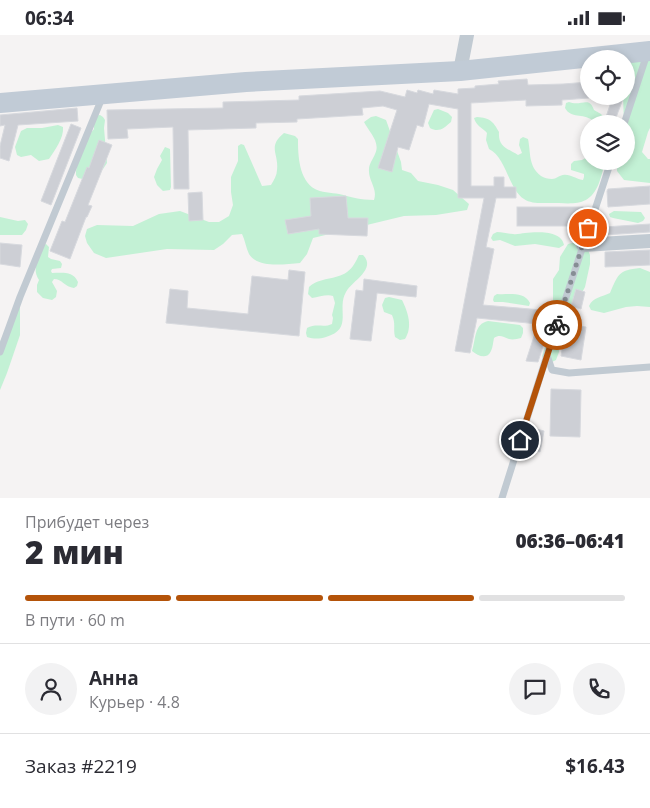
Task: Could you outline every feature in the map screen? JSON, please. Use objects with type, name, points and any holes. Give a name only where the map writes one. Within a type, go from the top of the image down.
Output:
[{"type":"main road","points":[[0,103],[246,82],[460,71],[649,51]]},
{"type":"street","points":[[460,71],[467,35]]},
{"type":"street","points":[[582,245],[650,241]]},
{"type":"lane","points":[[627,115],[649,51]]},
{"type":"lane","points":[[0,351],[20,297],[103,95]]},
{"type":"lane","points":[[502,498],[582,245],[608,170]]},
{"type":"lane","points":[[547,355],[552,370],[569,373],[650,367]]},
{"type":"green space","points":[[650,41],[650,128],[642,152],[650,159],[650,183],[624,180],[617,171],[635,170],[635,115],[624,115],[623,105],[635,105],[635,52]]},
{"type":"green space","points":[[580,102],[580,105],[591,105],[594,110],[602,115],[580,116],[570,114],[565,108],[566,103]]},
{"type":"green space","points":[[438,109],[452,117],[451,122],[436,130],[430,128],[428,123],[434,110]]},
{"type":"green space","points":[[100,115],[105,120],[107,163],[103,169],[87,180],[78,178],[76,171],[78,162],[89,135],[94,129],[95,116]]},
{"type":"green space","points":[[376,116],[386,120],[402,170],[411,173],[418,181],[453,190],[469,204],[467,210],[436,215],[404,216],[313,238],[307,254],[300,263],[280,265],[265,264],[253,259],[249,254],[242,234],[232,235],[214,250],[167,249],[106,258],[94,253],[87,243],[85,236],[87,229],[97,225],[133,226],[159,214],[180,211],[209,222],[219,222],[229,216],[233,205],[231,177],[238,161],[238,146],[244,145],[262,186],[271,185],[277,172],[276,142],[284,133],[295,136],[298,139],[300,167],[306,180],[315,189],[374,200],[375,192],[369,169],[377,145],[364,122]]},
{"type":"green space","points":[[474,118],[485,118],[493,123],[499,132],[502,144],[518,155],[522,153],[519,145],[520,139],[523,137],[528,139],[532,164],[537,172],[545,178],[553,179],[566,175],[583,180],[584,174],[571,170],[571,164],[574,161],[580,160],[580,170],[603,170],[595,191],[585,200],[573,203],[537,203],[524,199],[515,189],[500,159],[489,149],[486,140],[487,133],[476,123]]},
{"type":"green space","points":[[58,125],[63,127],[62,135],[59,144],[49,159],[39,161],[31,155],[21,157],[17,155],[15,147],[21,131],[27,128]]},
{"type":"green space","points":[[165,147],[170,149],[171,187],[170,190],[163,191],[157,185],[154,177],[162,160],[160,156]]},
{"type":"green space","points":[[614,211],[641,212],[645,218],[638,223],[610,217],[609,214]]},
{"type":"green space","points":[[0,217],[18,221],[25,220],[28,224],[26,230],[22,235],[0,235]]},
{"type":"green space","points":[[497,232],[554,234],[562,240],[564,245],[559,248],[535,244],[515,246],[500,240],[493,241],[491,238]]},
{"type":"green space","points":[[577,243],[588,250],[590,264],[585,287],[567,320],[559,344],[559,352],[556,360],[552,362],[542,356],[556,315],[556,308],[553,302],[553,279],[559,270],[560,257],[568,244]]},
{"type":"green space","points":[[46,244],[49,247],[48,257],[60,261],[62,264],[61,268],[52,269],[52,273],[70,274],[78,282],[74,288],[54,279],[52,282],[57,291],[56,297],[52,300],[43,298],[37,292],[39,280],[36,267],[40,254]]},
{"type":"green space","points":[[359,255],[363,255],[367,260],[367,265],[362,275],[349,288],[343,298],[343,318],[340,329],[323,338],[307,337],[307,328],[332,324],[335,303],[331,295],[312,298],[308,294],[309,287],[318,282],[343,275],[353,266]]},
{"type":"green space","points":[[640,268],[650,272],[650,307],[626,307],[604,313],[591,310],[589,306],[591,303],[595,299],[610,293],[615,282],[623,272]]},
{"type":"green space","points":[[497,294],[520,295],[530,303],[529,306],[494,302],[494,296]]},
{"type":"green space","points":[[20,297],[20,335],[0,390],[0,342]]},
{"type":"green space","points":[[385,298],[402,300],[406,309],[409,319],[409,330],[405,339],[400,340],[395,337],[392,315],[384,312],[382,305]]},
{"type":"green space","points":[[488,321],[520,325],[523,328],[521,338],[509,339],[498,336],[494,338],[492,348],[487,356],[477,354],[472,351],[476,333],[480,325]]},
{"type":"building","points":[[527,79],[528,85],[580,83],[580,99],[562,100],[562,105],[526,106],[526,100],[471,103],[471,186],[494,186],[494,177],[504,177],[504,187],[516,187],[516,198],[496,198],[486,247],[494,249],[483,305],[554,311],[538,362],[526,361],[538,324],[477,318],[470,353],[455,351],[484,198],[458,198],[458,109],[429,104],[423,127],[417,125],[409,150],[398,147],[392,172],[378,168],[397,110],[383,106],[362,108],[363,115],[297,119],[297,122],[256,123],[256,128],[188,130],[189,189],[174,189],[173,127],[127,129],[128,138],[108,139],[107,110],[223,108],[223,102],[299,100],[299,96],[380,91],[405,97],[407,90],[417,93],[418,90],[433,94],[434,90],[458,94],[458,89],[499,84],[498,81]]},
{"type":"building","points":[[610,105],[621,105],[617,115],[607,115]]},
{"type":"building","points":[[77,108],[78,121],[18,125],[9,161],[0,158],[0,146],[5,125],[0,126],[0,115]]},
{"type":"building","points":[[71,124],[81,128],[51,205],[41,201]]},
{"type":"building","points":[[99,140],[112,145],[88,205],[92,206],[70,259],[50,251],[62,221],[65,222],[87,167],[89,168]]},
{"type":"building","points":[[650,186],[650,204],[608,207],[608,189]]},
{"type":"building","points":[[202,192],[203,220],[189,221],[188,193]]},
{"type":"building","points":[[346,196],[348,218],[368,218],[367,236],[319,234],[319,229],[288,234],[285,220],[311,216],[310,198]]},
{"type":"building","points":[[517,207],[583,207],[583,226],[517,226]]},
{"type":"building","points":[[650,224],[650,232],[604,235],[604,227]]},
{"type":"building","points":[[0,243],[22,245],[20,267],[0,264]]},
{"type":"building","points":[[650,250],[650,265],[605,267],[605,252]]},
{"type":"building","points":[[289,270],[305,272],[299,336],[166,323],[170,289],[188,291],[187,308],[248,314],[252,276],[288,280]]},
{"type":"building","points":[[364,279],[417,286],[416,297],[377,293],[371,341],[350,339],[356,290],[363,291]]},
{"type":"building","points":[[576,289],[585,292],[581,309],[571,306]]},
{"type":"building","points":[[566,324],[586,327],[581,360],[561,356]]},
{"type":"building","points":[[551,389],[581,390],[580,437],[550,436]]},
{"type":"building","points":[[533,428],[544,431],[540,452],[528,449]]},
{"type":"way so far","points":[[557,325],[588,228]]},
{"type":"route","points":[[520,440],[557,325]]}]
